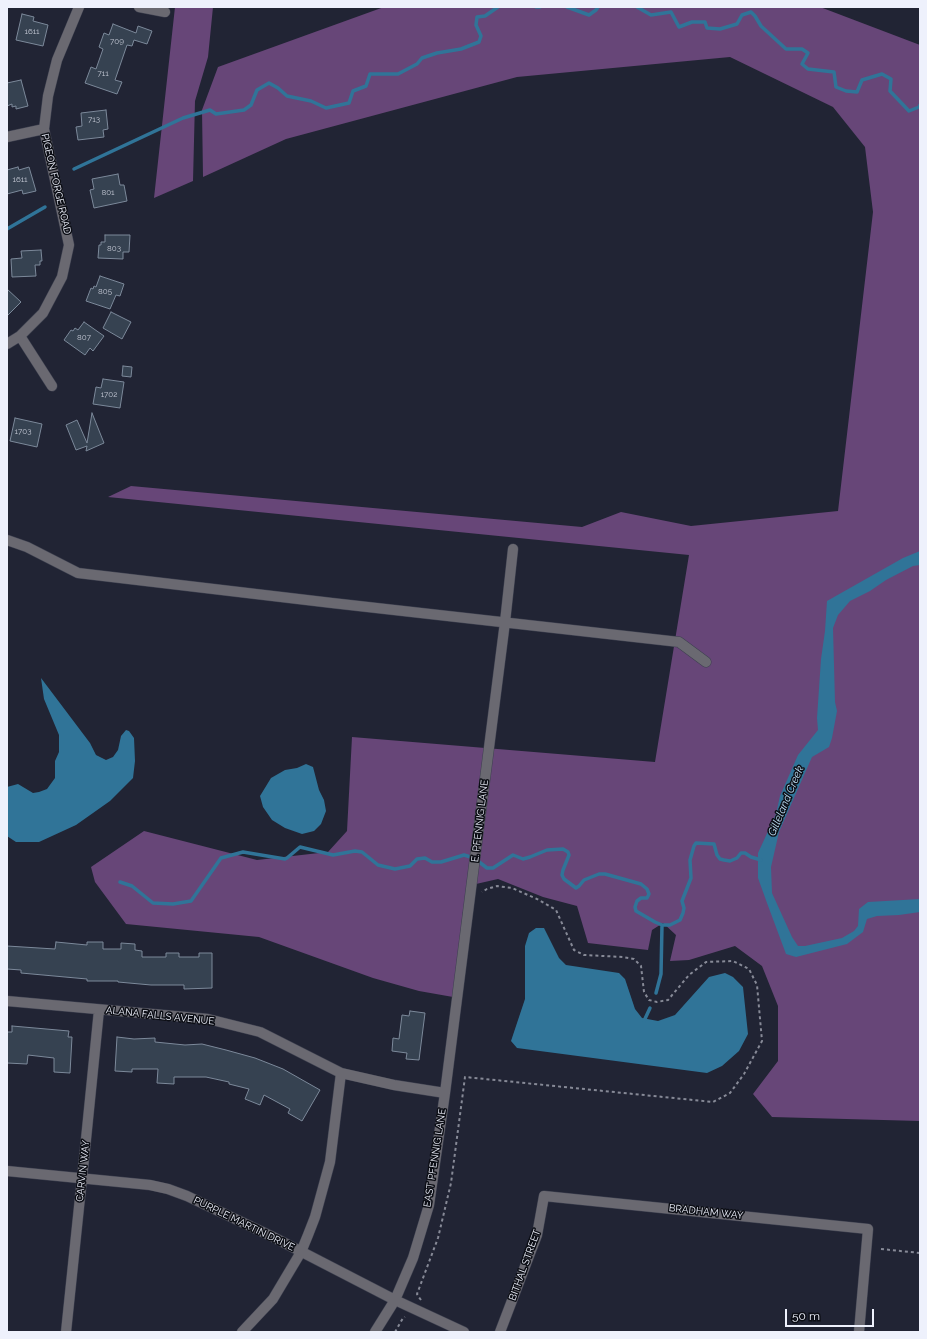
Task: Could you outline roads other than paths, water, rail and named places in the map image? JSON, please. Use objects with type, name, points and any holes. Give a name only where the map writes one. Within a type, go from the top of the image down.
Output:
[{"type":"street","name":"PIGEON FORGE ROAD","points":[[7,344],[20,336],[43,313],[62,276],[69,245],[44,129],[48,96],[57,60],[79,7]]},
{"type":"street","points":[[139,7],[165,12]]},
{"type":"street","points":[[7,137],[44,129]]},
{"type":"street","points":[[20,336],[52,386]]},
{"type":"street","points":[[7,540],[78,573],[679,642],[706,662]]},
{"type":"street","name":"E. PFENNIG LANE","points":[[445,1093],[513,549]]},
{"type":"street","name":"ALANA FALLS AVENUE","points":[[7,1001],[208,1019],[260,1032],[341,1074],[394,1086],[445,1093]]},
{"type":"street","name":"CARVIN WAY","points":[[66,1332],[99,1010]]},
{"type":"street","points":[[242,1332],[273,1299],[301,1252],[315,1217],[330,1162],[341,1074]]},
{"type":"street","name":"EAST PFENNIG LANE","points":[[375,1332],[395,1300],[413,1258],[429,1205],[445,1093]]},
{"type":"street","name":"PURPLE MARTIN DRIVE","points":[[7,1171],[150,1185],[168,1189],[187,1196],[395,1300],[464,1332]]},
{"type":"street","name":"BRADHAM WAY","points":[[544,1196],[868,1229],[859,1332]]},
{"type":"street","name":"BITHAL STREET","points":[[500,1332],[537,1235],[544,1196]]},
{"type":"water","name":"Gilleland Creek","points":[[920,551],[920,565],[913,566],[850,601],[838,615],[833,628],[835,702],[837,711],[832,738],[829,747],[812,757],[779,832],[771,867],[772,893],[792,937],[798,946],[805,946],[842,938],[854,931],[858,926],[859,909],[868,902],[920,899],[920,912],[877,916],[867,919],[863,932],[847,944],[796,957],[786,954],[758,878],[758,853],[776,814],[780,796],[798,755],[818,730],[817,718],[821,659],[827,601],[903,558]]},
{"type":"water","points":[[41,678],[90,743],[96,755],[106,760],[113,757],[118,750],[121,736],[126,730],[129,731],[134,738],[135,761],[133,778],[110,801],[76,825],[39,842],[16,842],[7,836],[7,787],[18,784],[33,793],[47,789],[55,778],[55,761],[59,752],[59,735],[44,699]]},
{"type":"water","points":[[306,764],[313,767],[326,811],[321,824],[314,831],[302,834],[285,828],[272,820],[263,807],[260,796],[271,778],[285,770],[297,768]]},
{"type":"water","points":[[536,928],[544,928],[559,958],[566,965],[619,973],[625,979],[635,1009],[642,1018],[658,1021],[675,1015],[709,977],[725,973],[733,977],[743,987],[748,1034],[739,1051],[722,1066],[707,1073],[517,1048],[511,1041],[525,999],[525,946],[529,933]]},
{"type":"waterway","points":[[74,169],[183,118],[210,110],[216,114],[244,110],[251,105],[257,90],[269,83],[278,88],[287,96],[311,101],[326,108],[349,103],[353,91],[366,86],[370,74],[398,74],[417,64],[422,58],[437,53],[461,49],[479,42],[481,36],[476,25],[477,17],[485,16],[498,7]]},
{"type":"waterway","points":[[567,7],[589,15],[598,7]]},
{"type":"waterway","points":[[637,7],[651,15],[671,12],[679,27],[692,22],[705,22],[707,28],[720,29],[737,24],[742,15],[751,12],[761,26],[786,49],[802,49],[808,53],[802,64],[808,69],[834,72],[836,87],[846,91],[857,92],[862,80],[882,74],[891,79],[890,91],[909,111],[919,107],[920,105]]},
{"type":"waterway","points":[[7,229],[45,207]]},
{"type":"waterway","points":[[120,882],[132,886],[153,903],[173,904],[191,901],[221,858],[243,852],[285,859],[300,847],[333,855],[355,851],[362,852],[378,865],[395,869],[410,866],[417,859],[425,858],[432,862],[441,862],[464,855],[474,858],[487,868],[493,868],[513,855],[523,859],[547,850],[563,849],[568,852],[569,855],[562,875],[564,879],[576,888],[584,880],[599,874],[605,874],[641,884],[647,889],[649,894],[647,898],[641,898],[637,901],[635,907],[636,911],[662,925],[670,925],[680,920],[683,913],[684,908],[682,901],[691,878],[690,860],[696,843],[714,844],[717,855],[720,859],[730,861],[737,858],[741,853],[745,853],[751,857],[761,860]]},
{"type":"waterway","points":[[656,993],[661,974],[662,925]]},
{"type":"waterway","points":[[644,1021],[650,1008]]}]
